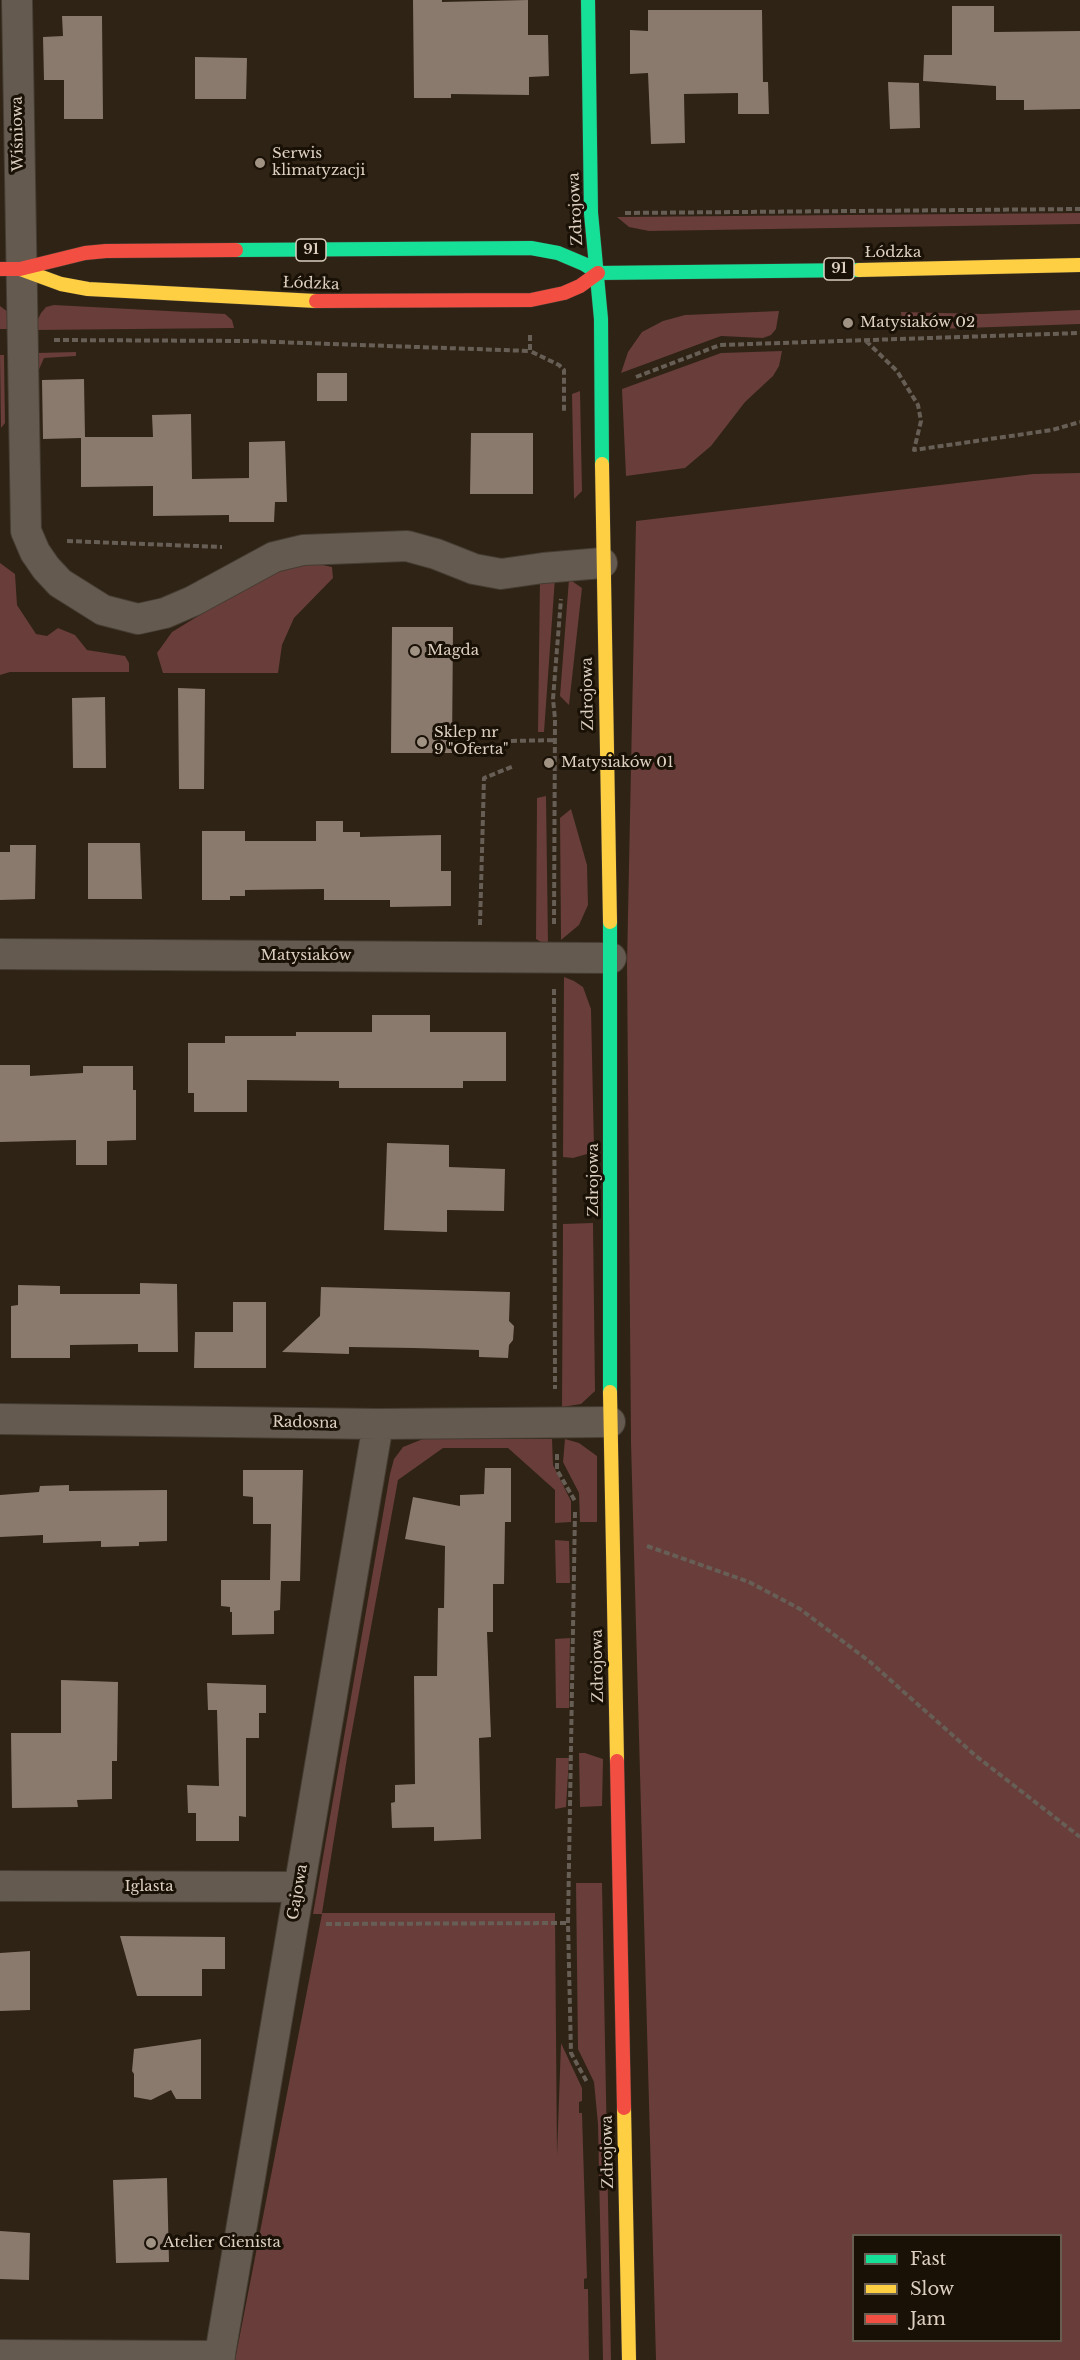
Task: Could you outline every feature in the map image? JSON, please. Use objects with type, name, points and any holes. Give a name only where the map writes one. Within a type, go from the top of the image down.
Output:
[{"type":"street","name":"Wiśniowa","points":[[17,0],[10,269],[21,339],[26,531]]},
{"type":"street","name":"Zdrojowa","points":[[588,0],[591,213],[601,320],[602,563],[611,958],[610,1422],[629,2360]]},
{"type":"street","name":"Łódzka","points":[[10,269],[85,253],[106,251],[531,248],[558,253],[598,273]]},
{"type":"street","name":"Łódzka","points":[[10,269],[61,284],[111,291],[312,301],[531,300],[564,294],[598,273],[953,269],[1080,265]]},
{"type":"street","points":[[26,531],[35,552],[60,583],[103,610],[138,619],[165,613],[274,557],[303,550],[407,546],[428,551],[474,569],[501,574],[602,563]]},
{"type":"street","name":"Matysiaków","points":[[0,954],[611,958]]},
{"type":"street","name":"Radosna","points":[[0,1419],[378,1424],[610,1422]]},
{"type":"street","name":"Gajowa","points":[[220,2358],[378,1424]]},
{"type":"street","name":"Iglasta","points":[[0,1886],[299,1887]]},
{"type":"street","points":[[0,2355],[220,2358]]},
{"type":"path","points":[[530,351],[531,300]]},
{"type":"path","points":[[21,339],[248,341],[530,351],[559,365],[576,379],[600,381],[630,379],[720,345],[1080,333]]},
{"type":"path","points":[[866,340],[897,371],[918,405],[921,421],[915,450],[1052,430],[1080,422]]},
{"type":"path","points":[[564,370],[564,415]]},
{"type":"path","points":[[26,531],[64,541],[233,547]]},
{"type":"path","points":[[563,566],[553,699],[555,740],[556,1423],[558,1470],[575,1499],[568,1923],[571,2053],[588,2084]]},
{"type":"path","points":[[511,741],[555,740]]},
{"type":"path","points":[[480,926],[484,778],[514,766]]},
{"type":"path","points":[[612,1534],[749,1582],[800,1609],[869,1661],[976,1756],[1080,1837]]},
{"type":"path","points":[[324,1924],[568,1923]]},
{"type":"shaded area","points":[[1080,213],[1080,224],[649,231],[629,227],[617,217]]},
{"type":"shaded area","points":[[54,305],[225,314],[232,320],[234,328],[36,330],[41,313],[46,307]]},
{"type":"shaded area","points":[[0,306],[8,312],[8,329],[0,329]]},
{"type":"shaded area","points":[[1080,310],[1080,324],[909,330],[902,322],[901,312],[984,314]]},
{"type":"shaded area","points":[[779,311],[776,329],[771,335],[763,338],[721,336],[621,373],[628,352],[642,332],[663,321],[685,315]]},
{"type":"shaded area","points":[[782,351],[779,366],[773,376],[745,402],[711,446],[685,468],[626,476],[622,389],[721,353]]},
{"type":"shaded area","points":[[76,352],[76,356],[44,358],[37,374],[36,353]]},
{"type":"shaded area","points":[[0,355],[4,355],[5,423],[1,428]]},
{"type":"shaded area","points":[[580,391],[582,491],[574,499],[572,394]]},
{"type":"shaded area","points":[[1080,473],[1080,2360],[656,2360],[631,1443],[627,964],[636,521],[1033,474]]},
{"type":"shaded area","points":[[304,561],[332,567],[333,578],[294,618],[282,645],[278,673],[163,673],[157,653],[172,632],[262,577]]},
{"type":"shaded area","points":[[0,563],[15,574],[17,605],[36,634],[47,636],[58,628],[75,635],[87,650],[125,656],[129,663],[129,672],[10,672],[0,675]]},
{"type":"shaded area","points":[[540,578],[555,578],[544,732],[538,732]]},
{"type":"shaded area","points":[[569,579],[582,588],[569,705],[560,696]]},
{"type":"shaded area","points":[[546,796],[548,943],[536,939],[537,798]]},
{"type":"shaded area","points":[[571,809],[587,865],[588,905],[579,925],[561,940],[560,818]]},
{"type":"shaded area","points":[[564,977],[583,987],[591,1009],[594,1149],[587,1154],[573,1158],[563,1157]]},
{"type":"shaded area","points":[[593,1223],[595,1391],[581,1404],[562,1407],[563,1224]]},
{"type":"shaded area","points":[[423,1439],[552,1439],[553,1465],[571,1501],[571,1522],[555,1523],[555,1490],[508,1448],[443,1448],[398,1480],[347,1758],[322,1913],[555,1913],[557,2155],[561,2043],[582,2088],[579,2113],[582,2113],[587,2278],[584,2279],[584,2289],[588,2289],[589,2360],[235,2360],[322,1914],[313,1914],[390,1474],[394,1459],[403,1447]]},
{"type":"shaded area","points":[[565,1439],[579,1443],[597,1456],[597,1522],[580,1522],[579,1493],[563,1462]]},
{"type":"shaded area","points":[[555,1540],[569,1541],[570,1583],[556,1583]]},
{"type":"shaded area","points":[[570,1638],[569,1708],[556,1708],[555,1639]]},
{"type":"shaded area","points":[[579,1753],[603,1759],[602,1806],[580,1807]]},
{"type":"shaded area","points":[[556,1758],[569,1758],[566,1807],[555,1809]]},
{"type":"shaded area","points":[[576,1883],[602,1883],[611,2360],[603,2360],[598,2124],[594,2082],[578,2049]]},
{"type":"building","points":[[413,0],[442,0],[442,2],[528,0],[528,35],[548,35],[549,76],[529,77],[529,95],[451,94],[451,98],[414,98]]},
{"type":"building","points":[[952,6],[994,6],[994,32],[1080,31],[1080,109],[1024,110],[1024,100],[996,100],[996,86],[923,81],[924,55],[952,55]]},
{"type":"building","points":[[648,10],[762,10],[763,82],[768,82],[769,114],[738,114],[738,93],[684,94],[685,143],[651,144],[648,73],[630,74],[630,30],[648,31]]},
{"type":"building","points":[[62,16],[102,16],[103,119],[64,119],[64,80],[44,80],[43,37],[63,36]]},
{"type":"building","points":[[195,57],[247,58],[246,99],[195,99]]},
{"type":"building","points":[[888,82],[919,83],[920,128],[890,129]]},
{"type":"building","points":[[317,373],[347,373],[347,401],[317,401]]},
{"type":"building","points":[[84,379],[85,437],[153,437],[152,415],[191,414],[192,479],[249,478],[249,442],[285,441],[287,502],[275,502],[274,522],[229,522],[229,515],[153,516],[153,486],[81,487],[81,438],[43,439],[42,380]]},
{"type":"building","points":[[471,433],[533,433],[533,494],[470,494]]},
{"type":"building","points":[[392,627],[453,627],[452,753],[391,753]]},
{"type":"building","points":[[178,688],[205,689],[204,789],[179,789]]},
{"type":"building","points":[[105,697],[106,768],[73,768],[72,698]]},
{"type":"building","points":[[316,821],[343,821],[343,832],[360,832],[360,837],[441,835],[441,871],[451,871],[451,906],[390,907],[390,900],[324,900],[324,889],[245,890],[245,896],[230,896],[230,900],[202,900],[202,831],[245,831],[245,841],[316,841]]},
{"type":"building","points":[[88,843],[140,843],[142,899],[88,899]]},
{"type":"building","points":[[10,845],[36,845],[35,899],[0,900],[0,852],[10,852]]},
{"type":"building","points":[[372,1015],[430,1015],[430,1032],[506,1032],[506,1081],[463,1081],[463,1088],[339,1088],[339,1081],[247,1080],[247,1112],[194,1112],[194,1093],[188,1093],[188,1043],[225,1043],[225,1036],[296,1036],[296,1032],[372,1032]]},
{"type":"building","points":[[0,1065],[30,1065],[30,1076],[83,1073],[83,1066],[133,1066],[133,1090],[136,1090],[136,1140],[107,1141],[107,1165],[76,1165],[76,1140],[0,1142]]},
{"type":"building","points":[[387,1143],[449,1145],[449,1167],[505,1169],[504,1211],[447,1210],[447,1232],[384,1230]]},
{"type":"building","points":[[140,1283],[177,1284],[178,1352],[138,1352],[138,1344],[70,1345],[70,1358],[11,1358],[11,1306],[18,1305],[18,1285],[60,1286],[60,1294],[140,1294]]},
{"type":"building","points":[[321,1287],[510,1292],[509,1321],[514,1326],[508,1358],[479,1357],[479,1350],[414,1348],[349,1347],[349,1354],[282,1352],[320,1316]]},
{"type":"building","points":[[233,1302],[266,1302],[266,1368],[194,1368],[195,1332],[233,1332]]},
{"type":"building","points":[[485,1468],[511,1468],[511,1522],[505,1522],[504,1584],[493,1584],[493,1632],[487,1632],[491,1737],[479,1738],[481,1839],[434,1841],[434,1827],[392,1828],[391,1803],[395,1802],[395,1785],[415,1784],[414,1676],[437,1676],[438,1608],[444,1608],[445,1546],[405,1539],[413,1497],[460,1506],[460,1495],[484,1494]]},
{"type":"building","points":[[243,1470],[303,1470],[300,1581],[281,1581],[280,1610],[274,1611],[274,1634],[232,1635],[232,1612],[230,1612],[230,1607],[221,1606],[221,1580],[270,1580],[271,1524],[253,1524],[253,1497],[243,1496]]},
{"type":"building","points":[[69,1485],[69,1491],[167,1490],[167,1541],[139,1542],[139,1546],[101,1547],[101,1541],[43,1543],[43,1535],[0,1537],[0,1495],[39,1492],[40,1486]]},
{"type":"building","points":[[61,1680],[118,1682],[117,1761],[112,1761],[112,1799],[77,1800],[78,1807],[12,1808],[11,1733],[61,1733]]},
{"type":"building","points":[[207,1683],[266,1685],[266,1713],[259,1713],[259,1738],[246,1738],[246,1817],[239,1816],[239,1841],[196,1841],[196,1813],[188,1813],[187,1785],[219,1786],[217,1710],[208,1710]]},
{"type":"building","points":[[120,1936],[225,1937],[225,1969],[202,1969],[202,1996],[137,1996]]},
{"type":"building","points":[[30,1951],[30,2010],[0,2011],[0,1953]]},
{"type":"building","points":[[201,2039],[201,2099],[176,2099],[171,2090],[151,2100],[134,2097],[132,2071],[134,2049]]},
{"type":"building","points":[[167,2178],[169,2262],[116,2263],[113,2180]]},
{"type":"building","points":[[0,2231],[30,2233],[29,2280],[0,2279]]},
{"type":"traffic: fast","points":[[588,0],[591,213],[601,319],[602,464]]},
{"type":"traffic: fast","points":[[236,250],[531,248],[558,253],[598,273],[859,270]]},
{"type":"traffic: fast","points":[[610,922],[610,1392]]},
{"type":"traffic: slow","points":[[859,270],[1080,265]]},
{"type":"traffic: slow","points":[[20,269],[61,284],[88,289],[316,301]]},
{"type":"traffic: slow","points":[[602,464],[610,922]]},
{"type":"traffic: slow","points":[[610,1392],[617,1761]]},
{"type":"traffic: slow","points":[[624,2108],[629,2360]]},
{"type":"traffic: jam","points":[[0,269],[20,269],[85,253],[106,251],[236,250]]},
{"type":"traffic: jam","points":[[316,301],[531,300],[564,293],[580,286],[598,273]]},
{"type":"traffic: jam","points":[[617,1761],[624,2108]]},
{"type":"place","name":"Serwis klimatyzacji","points":[[260,163]]},
{"type":"place","name":"Matysiaków 02","points":[[848,323]]},
{"type":"place","name":"Magda","points":[[415,651]]},
{"type":"place","name":"Sklep nr 9 \"Oferta\"","points":[[422,742]]},
{"type":"place","name":"Matysiaków 01","points":[[549,763]]},
{"type":"place","name":"Atelier Cienista","points":[[151,2243]]}]
